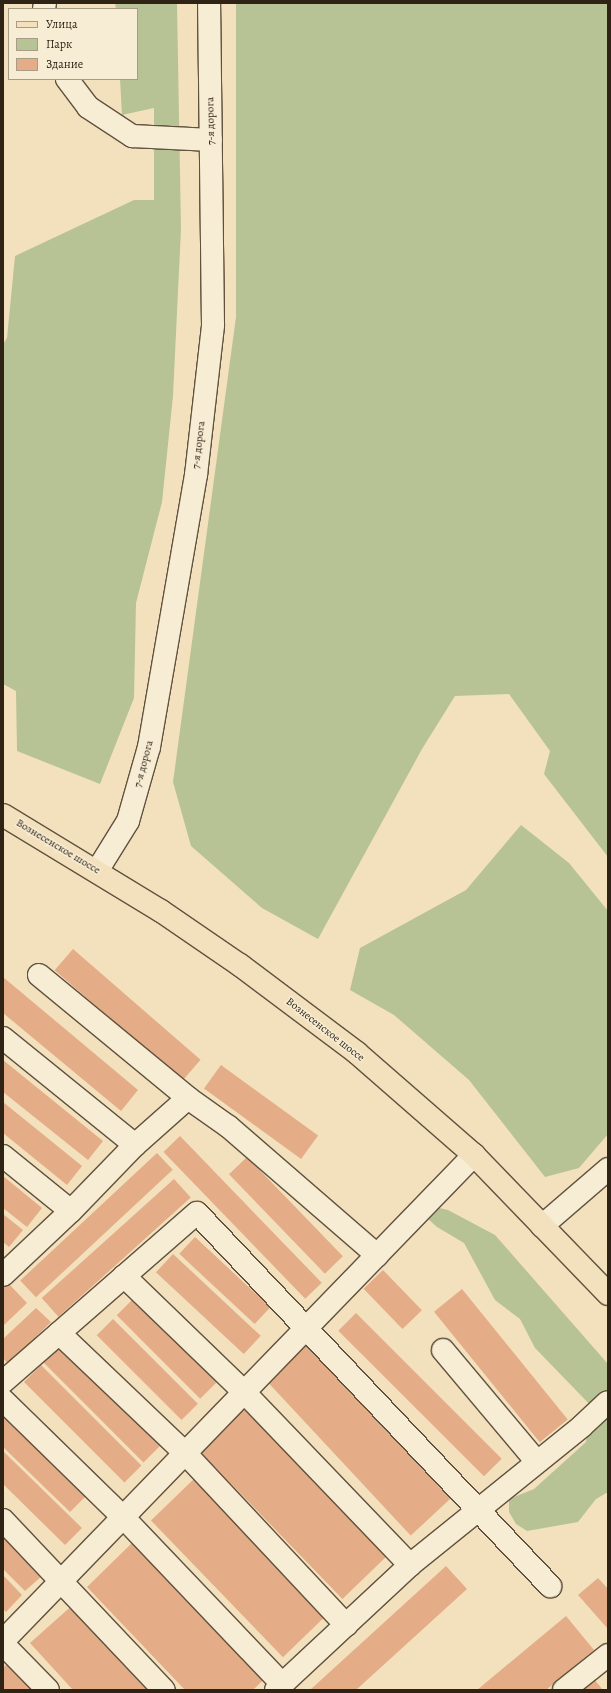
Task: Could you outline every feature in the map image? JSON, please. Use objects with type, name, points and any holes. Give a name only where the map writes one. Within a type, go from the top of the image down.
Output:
[{"type":"main road","name":"Вознесенское шоссе","points":[[3,815],[97,871],[240,965],[357,1053],[474,1155],[608,1294]]},
{"type":"street","name":"7-я дорога","points":[[97,871],[128,821],[149,747],[196,475],[213,324],[209,3]]},
{"type":"street","points":[[68,80],[88,108],[132,136],[211,140]]},
{"type":"street","points":[[39,975],[188,1098],[229,1127],[377,1255]]},
{"type":"street","points":[[3,1038],[135,1145]]},
{"type":"street","points":[[4,1273],[71,1211],[135,1145],[188,1098]]},
{"type":"street","points":[[3,1641],[474,1155]]},
{"type":"street","points":[[3,1156],[71,1211]]},
{"type":"street","points":[[542,1226],[608,1168]]},
{"type":"street","points":[[3,1382],[197,1212],[550,1586]]},
{"type":"street","points":[[124,1276],[244,1392],[410,1565]]},
{"type":"street","points":[[59,1333],[185,1453],[346,1625]]},
{"type":"street","points":[[443,1350],[536,1461]]},
{"type":"street","points":[[3,1400],[123,1517],[279,1687],[410,1565],[536,1461],[582,1426],[608,1402]]},
{"type":"street","points":[[3,1520],[62,1580],[164,1690]]},
{"type":"street","points":[[3,1644],[48,1690]]},
{"type":"street","points":[[564,1690],[606,1660]]},
{"type":"green space","points":[[115,3],[177,3],[181,229],[173,396],[162,502],[136,603],[134,698],[100,784],[17,751],[16,691],[3,684],[3,344],[7,338],[15,256],[134,200],[154,200],[154,108],[122,115],[120,80],[138,80],[138,8],[116,8]]},
{"type":"green space","points":[[236,3],[608,3],[608,857],[544,774],[550,751],[509,694],[455,696],[422,749],[318,939],[262,908],[191,846],[173,782],[236,317]]},
{"type":"green space","points":[[521,825],[569,863],[608,911],[608,1134],[579,1168],[545,1177],[469,1080],[394,1015],[350,990],[360,948],[466,890]]},
{"type":"green space","points":[[435,1207],[448,1210],[495,1235],[608,1364],[608,1492],[596,1499],[578,1522],[527,1531],[516,1524],[509,1512],[509,1499],[534,1489],[586,1442],[588,1429],[598,1413],[535,1348],[520,1319],[495,1300],[464,1243],[437,1227],[427,1218]]},
{"type":"building","points":[[73,949],[201,1060],[182,1081],[55,970]]},
{"type":"building","points":[[3,977],[138,1090],[121,1111],[3,1013]]},
{"type":"building","points":[[3,1060],[103,1141],[88,1160],[3,1092]]},
{"type":"building","points":[[221,1065],[318,1136],[301,1159],[204,1088]]},
{"type":"building","points":[[3,1102],[82,1166],[67,1185],[3,1133]]},
{"type":"building","points":[[180,1136],[322,1283],[305,1299],[163,1152]]},
{"type":"building","points":[[157,1153],[173,1170],[36,1297],[20,1281]]},
{"type":"building","points":[[247,1157],[343,1256],[325,1274],[229,1174]]},
{"type":"building","points":[[3,1176],[42,1208],[27,1227],[3,1208]]},
{"type":"building","points":[[174,1179],[191,1198],[58,1317],[42,1298]]},
{"type":"building","points":[[3,1214],[23,1230],[9,1247],[3,1242]]},
{"type":"building","points":[[195,1237],[270,1307],[255,1324],[179,1254]]},
{"type":"building","points":[[173,1254],[261,1336],[244,1354],[156,1272]]},
{"type":"building","points":[[383,1270],[422,1310],[402,1329],[364,1289]]},
{"type":"building","points":[[8,1283],[27,1303],[3,1326],[3,1288]]},
{"type":"building","points":[[462,1289],[568,1420],[540,1442],[434,1312]]},
{"type":"building","points":[[133,1299],[216,1382],[200,1399],[117,1315]]},
{"type":"building","points":[[36,1308],[51,1322],[8,1364],[3,1358],[3,1339]]},
{"type":"building","points":[[356,1313],[502,1459],[484,1476],[338,1331]]},
{"type":"building","points":[[113,1319],[198,1404],[182,1420],[97,1335]]},
{"type":"building","points":[[305,1343],[450,1499],[411,1536],[266,1380]]},
{"type":"building","points":[[60,1345],[160,1445],[143,1462],[43,1362]]},
{"type":"building","points":[[41,1365],[141,1465],[124,1482],[24,1382]]},
{"type":"building","points":[[244,1405],[388,1555],[342,1599],[198,1449]]},
{"type":"building","points":[[3,1415],[86,1496],[70,1512],[3,1447]]},
{"type":"building","points":[[3,1451],[82,1528],[65,1545],[3,1484]]},
{"type":"building","points":[[197,1476],[329,1613],[283,1657],[151,1520]]},
{"type":"building","points":[[3,1535],[43,1575],[25,1591],[3,1569]]},
{"type":"building","points":[[133,1542],[263,1680],[253,1690],[185,1690],[87,1587]]},
{"type":"building","points":[[446,1566],[467,1589],[356,1690],[310,1690]]},
{"type":"building","points":[[3,1575],[22,1595],[6,1612],[3,1609]]},
{"type":"building","points":[[598,1578],[608,1589],[608,1629],[578,1595]]},
{"type":"building","points":[[76,1602],[157,1690],[73,1690],[30,1643]]},
{"type":"building","points":[[566,1616],[594,1650],[546,1690],[477,1690]]},
{"type":"building","points":[[7,1664],[32,1690],[3,1690],[3,1668]]},
{"type":"building","points":[[593,1678],[603,1690],[579,1690]]}]
